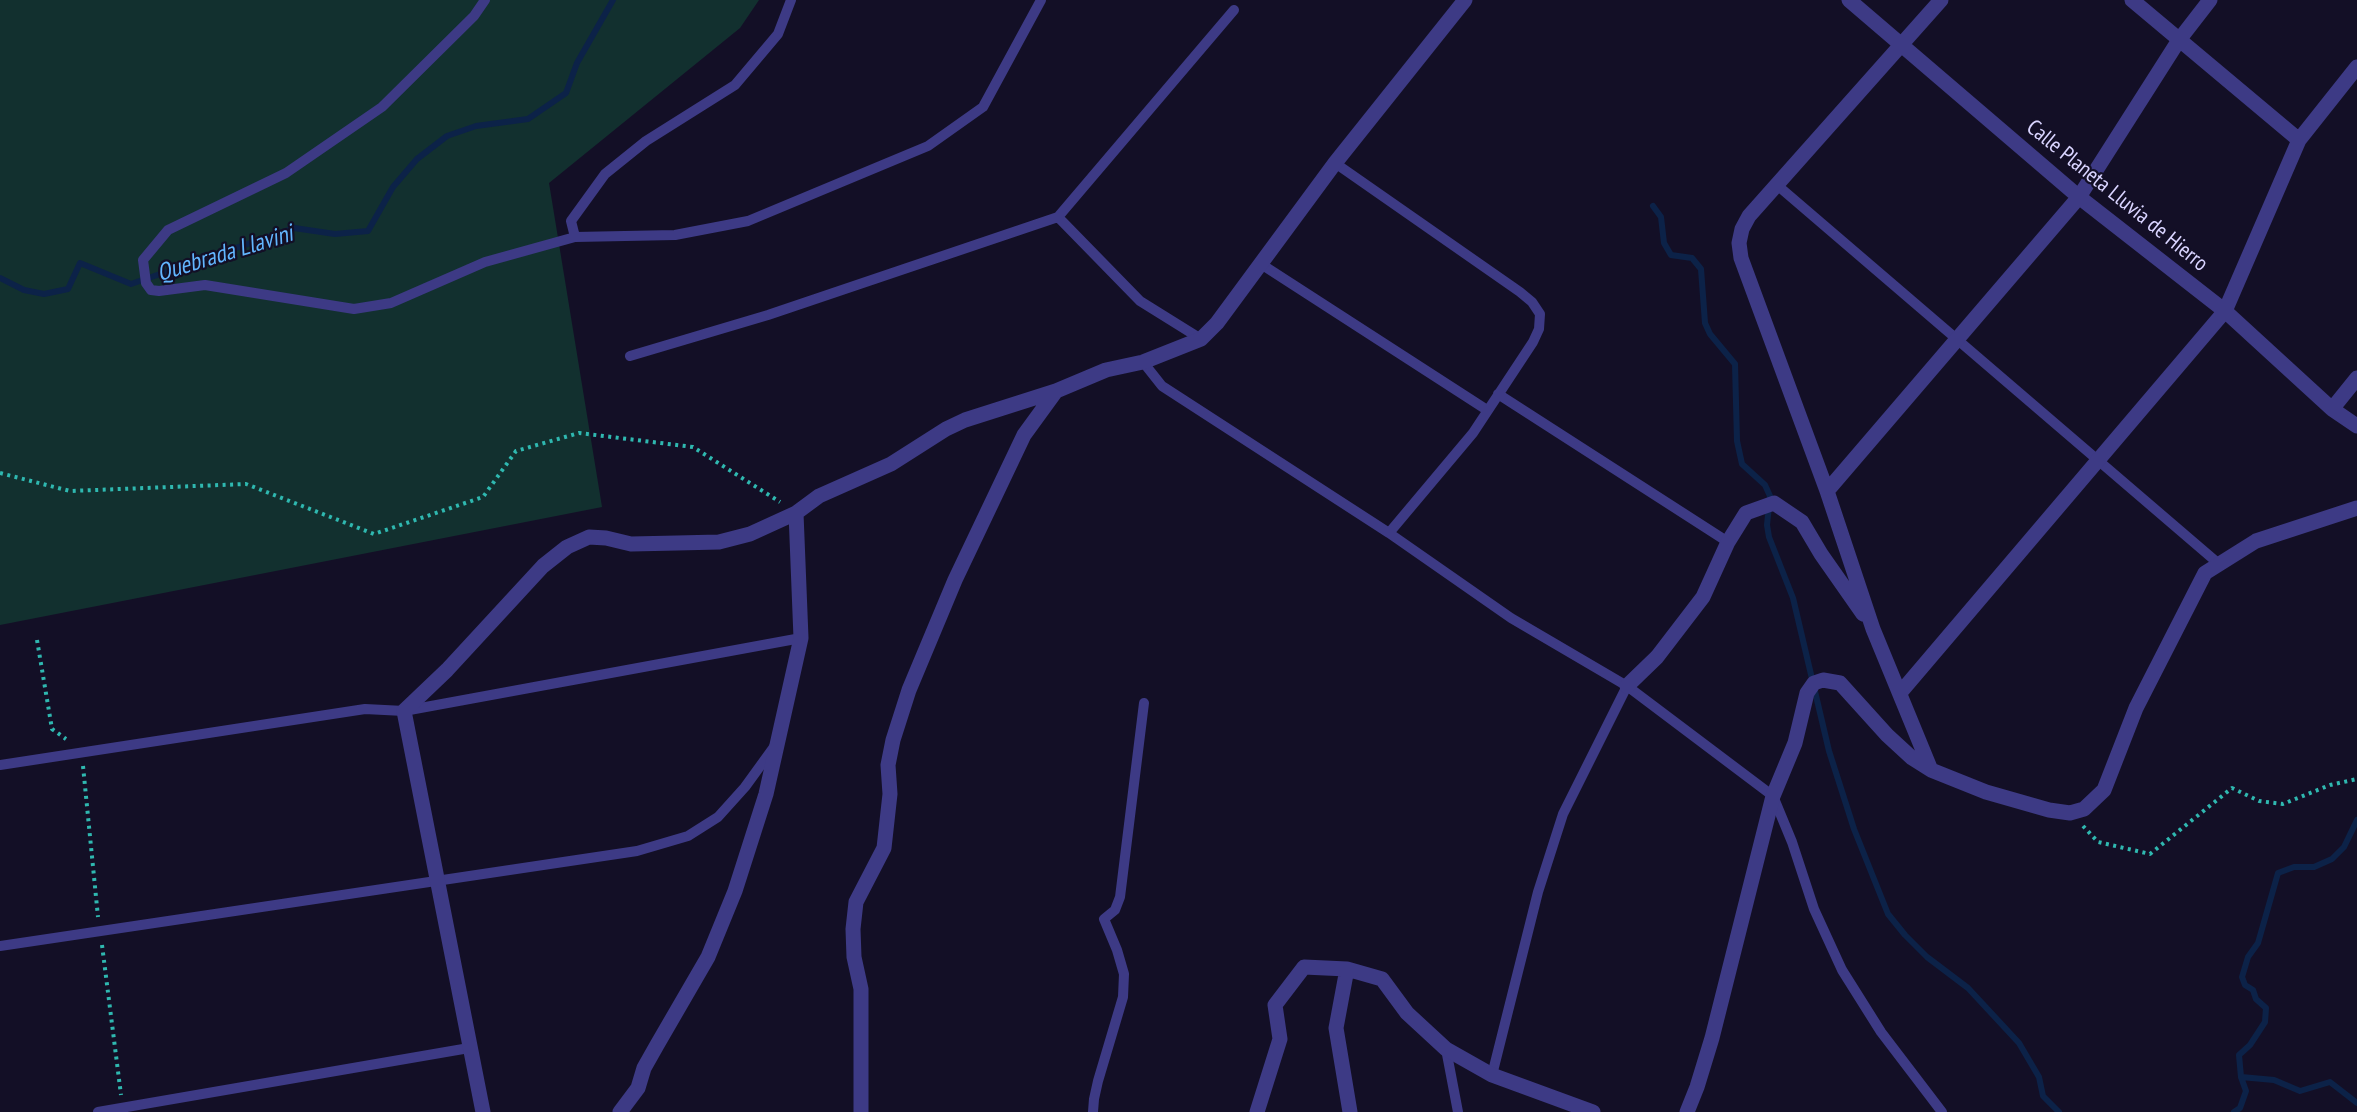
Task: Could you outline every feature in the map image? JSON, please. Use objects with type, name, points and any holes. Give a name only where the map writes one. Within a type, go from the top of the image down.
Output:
[{"type":"street","points":[[483,1112],[404,711],[447,670],[543,566],[567,547],[589,537],[631,543],[719,542],[750,534],[796,513],[819,496],[891,464],[946,429],[965,420],[1056,391],[1106,370],[1143,362],[1201,339],[1217,323],[1335,163],[1465,0]]},
{"type":"street","name":"Calle Planeta Lluvia de Hierro","points":[[1849,0],[2079,197],[2225,311],[2332,409],[2357,426]]},
{"type":"street","points":[[1931,770],[1873,629],[1827,492],[1741,258],[1739,243],[1742,229],[1749,216],[1941,0]]},
{"type":"street","points":[[2132,0],[2299,140]]},
{"type":"street","points":[[1827,492],[2079,197],[2179,40],[2210,0]]},
{"type":"street","points":[[1900,693],[2225,311],[2299,140],[2357,67]]},
{"type":"street","points":[[2332,409],[2357,378]]},
{"type":"street","points":[[861,1112],[861,989],[854,957],[853,929],[856,902],[884,848],[890,794],[888,765],[893,740],[909,690],[960,570],[1024,435],[1056,391]]},
{"type":"street","points":[[1627,686],[1658,657],[1703,597],[1728,542],[1746,513],[1774,503],[1802,522],[1821,554],[1873,629]]},
{"type":"street","points":[[1687,1112],[1712,1038],[1773,796],[1795,743],[1807,693],[1814,683],[1823,680],[1840,683],[1887,735],[1912,758],[1931,770],[1986,792],[2049,810],[2070,813],[2084,809],[2104,790],[2136,708],[2205,573],[2256,541],[2357,508]]},
{"type":"street","points":[[620,1112],[638,1088],[657,1045],[708,957],[735,891],[766,794],[801,638],[796,513]]},
{"type":"street","points":[[1257,1112],[1280,1039],[1275,1005],[1304,967],[1347,969],[1382,979],[1407,1013],[1446,1049],[1492,1075],[1593,1112]]},
{"type":"street","points":[[1347,969],[1336,1028],[1350,1112]]},
{"type":"lane","points":[[486,0],[474,16],[382,107],[286,173],[168,230],[142,260],[146,283],[151,290],[205,285],[354,309],[391,303],[485,262],[575,237],[675,235],[748,221],[928,146],[983,107],[1041,0]]},
{"type":"lane","points":[[575,237],[570,221],[605,174],[646,141],[735,85],[778,34],[791,0]]},
{"type":"lane","points":[[630,356],[768,315],[1058,217],[1234,10]]},
{"type":"lane","points":[[1335,163],[1532,302],[1540,314],[1539,329],[1473,433],[1389,533]]},
{"type":"lane","points":[[1777,184],[2219,564]]},
{"type":"lane","points":[[1058,217],[1140,301],[1201,339]]},
{"type":"lane","points":[[1261,264],[1487,410]]},
{"type":"lane","points":[[1143,362],[1161,386],[1389,533],[1511,618],[1627,686],[1773,796],[1792,843],[1814,909],[1842,970],[1881,1032],[1942,1112]]},
{"type":"lane","points":[[1498,394],[1728,542]]},
{"type":"lane","points":[[0,765],[365,709],[404,711],[801,638]]},
{"type":"lane","points":[[1492,1075],[1538,892],[1563,814],[1627,686]]},
{"type":"lane","points":[[1094,1112],[1098,1081],[1123,997],[1124,974],[1104,919],[1114,910],[1120,897],[1144,703]]},
{"type":"lane","points":[[0,946],[637,851],[688,836],[718,817],[745,787],[776,744]]},
{"type":"lane","points":[[99,1112],[469,1048]]},
{"type":"lane","points":[[1446,1049],[1458,1112]]},
{"type":"path","points":[[0,473],[70,490],[246,484],[374,534],[483,497],[516,451],[579,433],[693,447],[796,513]]},
{"type":"path","points":[[37,640],[52,729],[82,752],[100,931],[123,1108]]},
{"type":"path","points":[[2070,813],[2098,842],[2150,854],[2232,788],[2259,801],[2283,804],[2330,785],[2357,779]]},
{"type":"green space","points":[[0,0],[759,0],[740,28],[549,183],[602,507],[0,625]]},
{"type":"waterway","name":"Quebrada Llavini","points":[[0,278],[24,290],[44,294],[68,289],[80,263],[131,284],[294,228],[335,234],[368,231],[393,187],[417,159],[447,136],[476,126],[528,119],[566,93],[577,63],[613,0]]},
{"type":"waterway","points":[[1653,206],[1661,217],[1664,243],[1671,255],[1692,258],[1701,269],[1705,323],[1710,334],[1735,364],[1737,441],[1742,464],[1765,485],[1770,496],[1767,525],[1769,537],[1793,598],[1829,751],[1854,829],[1888,914],[1927,957],[1968,988],[2019,1043],[2039,1077],[2043,1096],[2059,1112]]},
{"type":"waterway","points":[[2234,1112],[2240,1108],[2246,1091],[2241,1077],[2239,1055],[2250,1045],[2265,1022],[2266,1008],[2256,999],[2253,990],[2245,985],[2242,977],[2248,957],[2258,943],[2278,873],[2294,867],[2314,867],[2332,859],[2344,847],[2357,820]]},
{"type":"waterway","points":[[2241,1077],[2274,1080],[2300,1091],[2330,1082],[2357,1103]]}]
